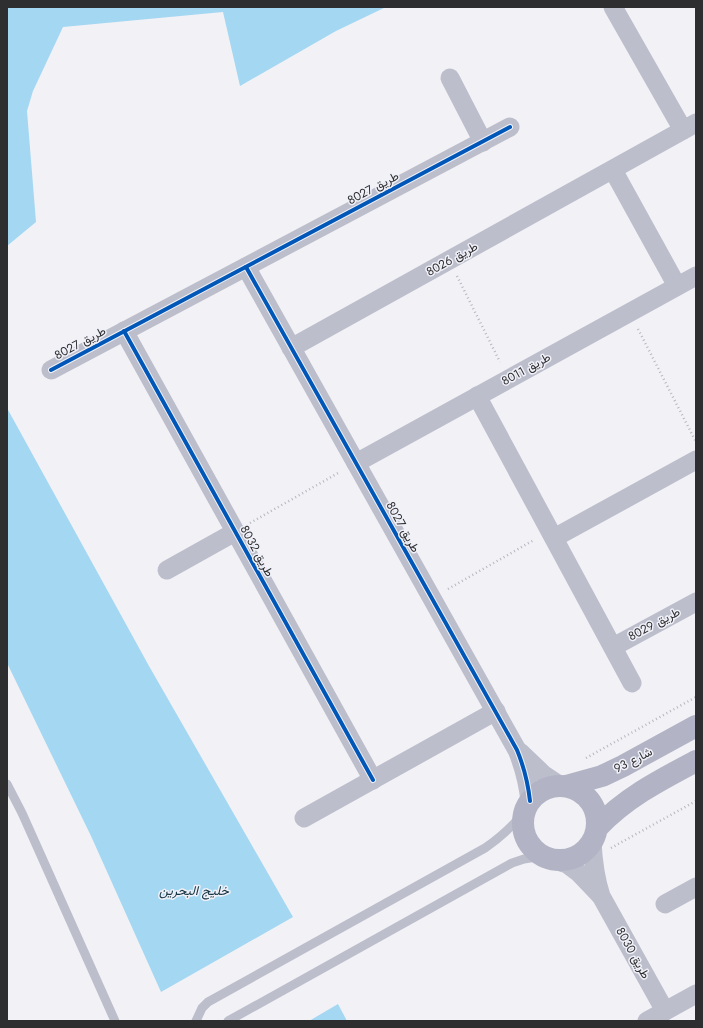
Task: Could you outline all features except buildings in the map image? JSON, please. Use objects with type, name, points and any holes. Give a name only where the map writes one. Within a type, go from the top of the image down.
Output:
[{"type":"street","points":[[613,7],[689,127]]},
{"type":"street","points":[[450,78],[482,142]]},
{"type":"street","name":"طريق 8027","points":[[51,370],[510,127]]},
{"type":"street","name":"طريق 8026","points":[[291,348],[689,127]]},
{"type":"street","points":[[613,170],[677,286]]},
{"type":"street","name":"طريق 8027","points":[[246,267],[517,750],[524,766],[528,784],[527,806]]},
{"type":"street","name":"طريق 8011","points":[[356,463],[696,276]]},
{"type":"street","name":"طريق 8032","points":[[124,331],[373,780]]},
{"type":"street","points":[[477,396],[632,683]]},
{"type":"street","points":[[552,535],[696,460]]},
{"type":"street","points":[[167,570],[235,532]]},
{"type":"street","name":"طريق 8029","points":[[613,647],[696,602]]},
{"type":"street","points":[[304,818],[496,711]]},
{"type":"street","name":"شارع 93","points":[[562,786],[602,776],[696,726]]},
{"type":"street","name":"طريق 8027","points":[[517,750],[544,775],[562,786]]},
{"type":"street","points":[[594,843],[596,814],[590,800],[575,788],[562,786],[543,790],[527,806],[523,821],[524,832],[528,842],[535,850],[547,857],[563,860],[574,857],[585,851],[594,843],[611,814],[639,793],[696,761]]},
{"type":"street","name":"طريق 8030","points":[[594,843],[596,882],[601,896],[665,1011]]},
{"type":"street","name":"طريق 8030","points":[[547,857],[567,864],[579,873],[601,896]]},
{"type":"street","points":[[665,904],[696,887]]},
{"type":"street","points":[[647,1021],[696,994]]},
{"type":"lane","points":[[7,784],[22,813],[115,1021]]},
{"type":"lane","points":[[196,1021],[202,1008],[208,1002],[485,848],[515,824],[527,806]]},
{"type":"lane","points":[[228,1021],[512,863],[524,859],[547,857]]},
{"type":"path","points":[[449,261],[509,379]]},
{"type":"path","points":[[629,312],[696,442]]},
{"type":"path","points":[[235,532],[356,463]]},
{"type":"path","points":[[432,598],[552,535]]},
{"type":"path","points":[[584,759],[696,697]]},
{"type":"path","points":[[594,843],[696,801]]},
{"type":"water","points":[[7,7],[386,7],[336,31],[240,86],[223,12],[63,27],[33,91],[27,111],[36,222],[7,246]]},
{"type":"water","name":"خليج البحرين","points":[[7,408],[149,666],[293,917],[161,992],[91,836],[7,663]]},
{"type":"water","points":[[338,1004],[347,1021],[309,1021]]},
{"type":"cycle path","points":[[51,370],[510,127]]},
{"type":"cycle path","points":[[246,267],[517,750],[522,763],[530,801]]},
{"type":"cycle path","points":[[124,331],[373,780]]}]
